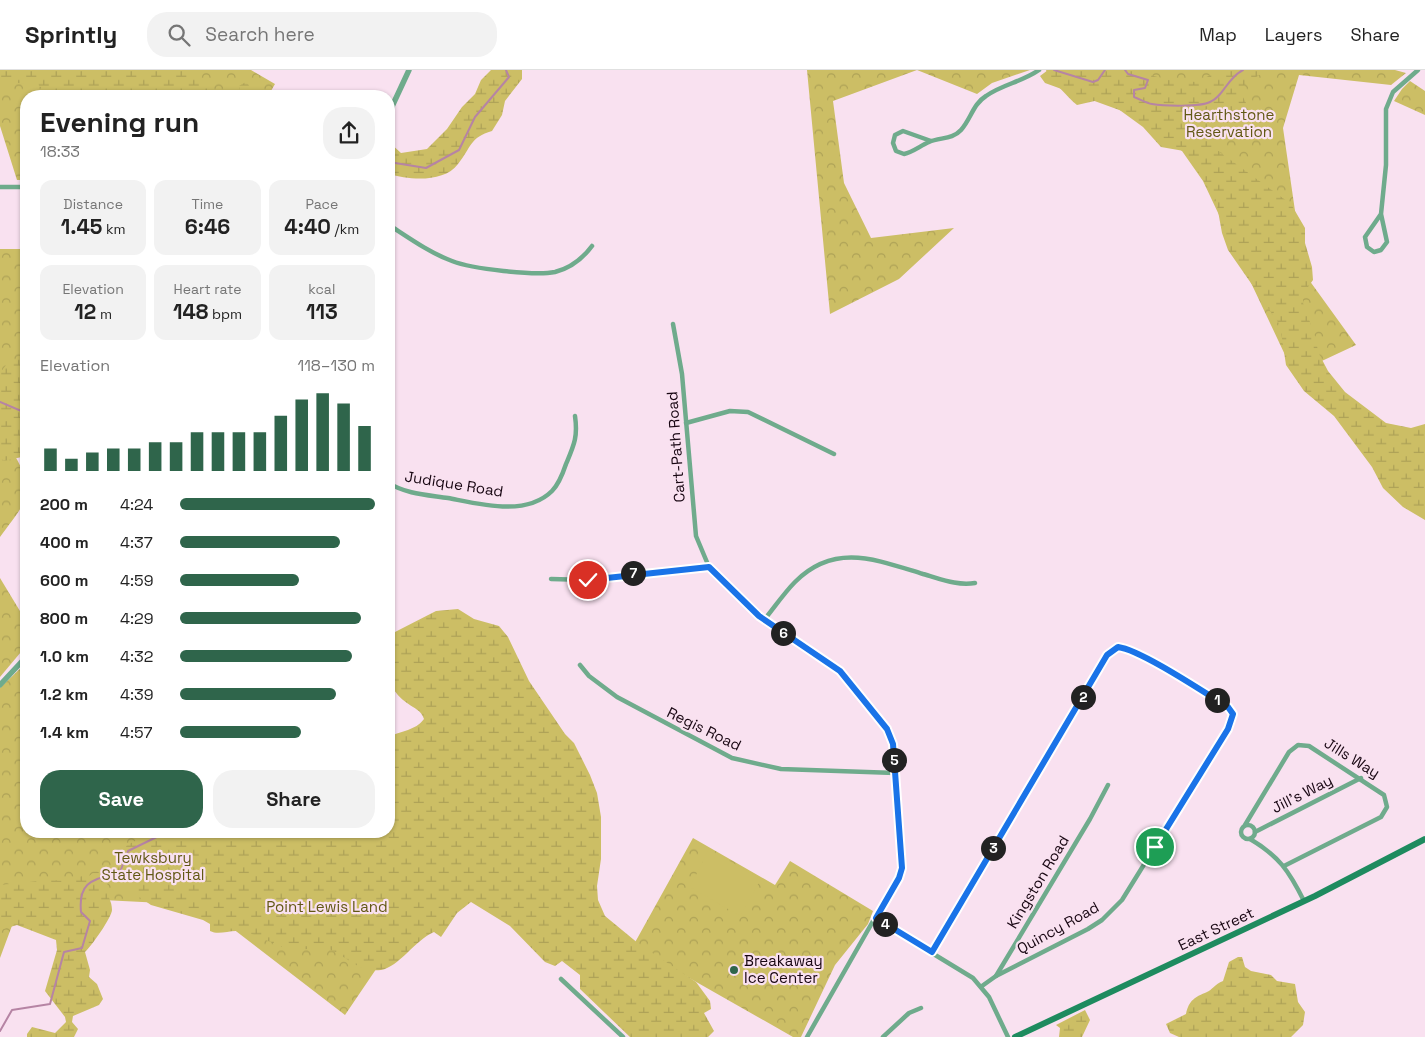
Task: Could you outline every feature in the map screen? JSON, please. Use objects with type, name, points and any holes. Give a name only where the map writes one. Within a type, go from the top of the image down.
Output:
[{"type":"main road","name":"East Street","points":[[1015,1037],[1378,866],[1425,839]]},
{"type":"street","points":[[395,99],[409,70]]},
{"type":"street","points":[[931,141],[903,131],[895,135],[893,144],[896,151],[904,154],[931,141],[955,135],[963,127],[977,104],[984,97],[1002,87],[1024,80],[1039,70]]},
{"type":"street","points":[[1380,214],[1365,238],[1367,247],[1374,252],[1383,249],[1387,242],[1380,214],[1386,166],[1385,116],[1387,103],[1397,87],[1418,70]]},
{"type":"street","points":[[0,187],[20,187]]},
{"type":"street","points":[[395,229],[432,251],[459,264],[527,272],[550,273],[562,270],[580,260],[592,246]]},
{"type":"street","name":"Cart-Path Road","points":[[673,324],[682,374],[696,536],[709,567]]},
{"type":"street","points":[[686,423],[730,411],[748,412],[834,454]]},
{"type":"street","name":"Judique Road","points":[[395,486],[408,491],[488,506],[511,506],[539,499],[554,490],[561,477],[576,440],[576,416]]},
{"type":"street","points":[[764,620],[796,581],[822,563],[838,558],[871,558],[955,583],[975,583]]},
{"type":"street","points":[[550,579],[588,580],[709,567],[764,620],[840,671],[890,735],[893,744],[902,868],[899,878],[807,1037]]},
{"type":"street","name":"Quincy Road","points":[[932,952],[1107,655],[1118,647],[1129,649],[1228,707],[1233,714],[1228,729],[1122,900],[1113,910],[1088,929],[996,976]]},
{"type":"street","points":[[0,685],[20,663]]},
{"type":"street","name":"Regis Road","points":[[580,665],[589,676],[617,697],[732,758],[781,769],[894,773]]},
{"type":"street","name":"Jills Way","points":[[1245,825],[1289,752],[1298,745],[1309,746],[1361,778],[1384,795],[1387,803],[1384,814],[1284,866]]},
{"type":"street","name":"Jill's Way","points":[[1255,832],[1361,778]]},
{"type":"street","name":"Kingston Road","points":[[982,986],[996,976],[1090,819],[1108,785]]},
{"type":"street","points":[[1250,839],[1255,832],[1252,826],[1245,825],[1241,830],[1243,838],[1250,839],[1273,854],[1284,866],[1304,901]]},
{"type":"street","points":[[876,918],[966,972],[982,986],[998,1013],[1008,1037]]},
{"type":"street","points":[[561,980],[623,1037]]},
{"type":"street","points":[[883,1037],[909,1013],[921,1008]]},
{"type":"green space","points":[[0,70],[251,70],[275,84],[272,90],[20,90],[20,180],[17,180],[0,126]]},
{"type":"green space","points":[[0,70],[193,70],[207,87],[212,90],[44,90],[38,85],[0,81]]},
{"type":"green space","points":[[491,70],[522,70],[522,79],[505,101],[502,115],[492,131],[479,136],[458,164],[444,174],[426,178],[406,178],[395,175],[395,148],[401,153],[427,149],[447,129],[462,107],[475,94],[481,80]]},
{"type":"green space","points":[[807,70],[917,70],[833,101],[844,183],[871,238],[954,228],[899,279],[830,314]]},
{"type":"green space","points":[[917,70],[1030,70],[992,83],[977,94]]},
{"type":"green space","name":"Hearthstone Reservation","points":[[1046,70],[1131,70],[1169,80],[1196,82],[1221,70],[1263,70],[1263,73],[1246,83],[1241,93],[1247,105],[1229,119],[1216,124],[1212,140],[1217,150],[1291,204],[1305,228],[1305,243],[1312,267],[1313,280],[1303,294],[1303,303],[1316,339],[1318,352],[1328,371],[1345,392],[1386,423],[1411,428],[1425,424],[1425,520],[1403,507],[1383,488],[1372,467],[1334,416],[1304,391],[1286,365],[1280,325],[1228,250],[1222,233],[1216,200],[1184,151],[1161,147],[1143,127],[1110,103],[1099,100],[1077,105],[1050,81]]},
{"type":"green space","name":"Hearthstone Reservation","points":[[1048,70],[1395,70],[1406,73],[1391,85],[1299,75],[1283,128],[1304,273],[1356,345],[1294,374],[1203,181],[1182,151],[1133,115],[1045,83],[1040,76]]},
{"type":"green space","points":[[1410,81],[1425,91],[1425,115],[1394,101]]},
{"type":"green space","points":[[246,82],[253,90],[240,90],[239,86]]},
{"type":"green space","points":[[0,249],[20,249],[20,450],[15,456],[20,465],[20,509],[0,537]]},
{"type":"green space","points":[[20,357],[20,457],[4,461],[0,458],[0,373],[7,364]]},
{"type":"green space","points":[[0,578],[20,611],[20,653],[0,677]]},
{"type":"green space","name":"Tewksbury State Hospital","points":[[458,609],[474,619],[499,626],[508,637],[529,681],[565,734],[574,743],[597,793],[601,817],[601,859],[597,886],[598,900],[605,916],[639,944],[696,982],[710,1001],[711,1009],[704,1013],[714,1031],[708,1037],[630,1037],[580,989],[580,975],[562,961],[555,966],[545,962],[510,926],[471,902],[457,913],[441,937],[434,932],[420,941],[401,959],[388,968],[373,970],[360,967],[336,952],[325,948],[296,950],[243,932],[219,933],[210,931],[210,924],[203,920],[151,905],[113,879],[108,880],[107,886],[112,906],[111,914],[101,932],[85,952],[90,970],[89,977],[97,984],[103,999],[99,1005],[73,1016],[72,1022],[78,1029],[74,1037],[27,1037],[32,1027],[55,1033],[66,1022],[65,1017],[45,991],[57,950],[56,940],[17,925],[0,930],[0,885],[49,880],[67,881],[85,875],[89,876],[96,871],[108,876],[124,847],[140,838],[395,838],[395,735],[417,726],[424,719],[419,712],[395,691],[395,632],[436,611]]},
{"type":"green space","name":"Point Lewis Land","points":[[20,669],[20,838],[395,838],[395,835],[440,868],[387,953],[345,1015],[202,905],[23,896],[0,958],[0,688]]},
{"type":"green space","points":[[693,838],[775,885],[790,861],[873,911],[868,924],[835,965],[801,1037],[793,1037],[633,946]]},
{"type":"green space","points":[[709,849],[761,879],[740,916],[690,887]]},
{"type":"green space","points":[[1242,957],[1245,967],[1251,971],[1271,975],[1277,981],[1295,984],[1298,1002],[1305,1012],[1303,1025],[1291,1037],[1179,1037],[1170,1033],[1166,1024],[1186,1014],[1193,1000],[1223,981],[1229,962]]},
{"type":"green space","points":[[1085,1010],[1090,1020],[1082,1037],[1059,1037],[1060,1028],[1056,1025]]},
{"type":"waterway","points":[[395,163],[426,168],[459,150],[475,117],[509,77],[506,70]]},
{"type":"waterway","points":[[1054,70],[1093,82],[1098,80],[1105,70]]},
{"type":"waterway","points":[[1125,70],[1128,74],[1148,80],[1145,88],[1134,90],[1134,97],[1152,104],[1182,106],[1210,102],[1219,96],[1233,78],[1243,70]]},
{"type":"waterway","points":[[0,402],[20,410]]},
{"type":"waterway","points":[[0,1031],[12,1010],[50,1004],[64,952],[82,948],[90,921],[81,912],[82,893],[85,887],[95,880],[120,872],[128,851],[155,838]]},
{"type":"place","name":"Breakaway Ice Center","points":[[734,970]]},
{"type":"route","points":[[588,580],[633,573],[709,567],[768,624],[840,671],[887,729],[893,744],[902,868],[899,878],[876,918],[932,952],[1107,655],[1116,647],[1129,649],[1228,707],[1233,714],[1228,729],[1155,847]]}]
